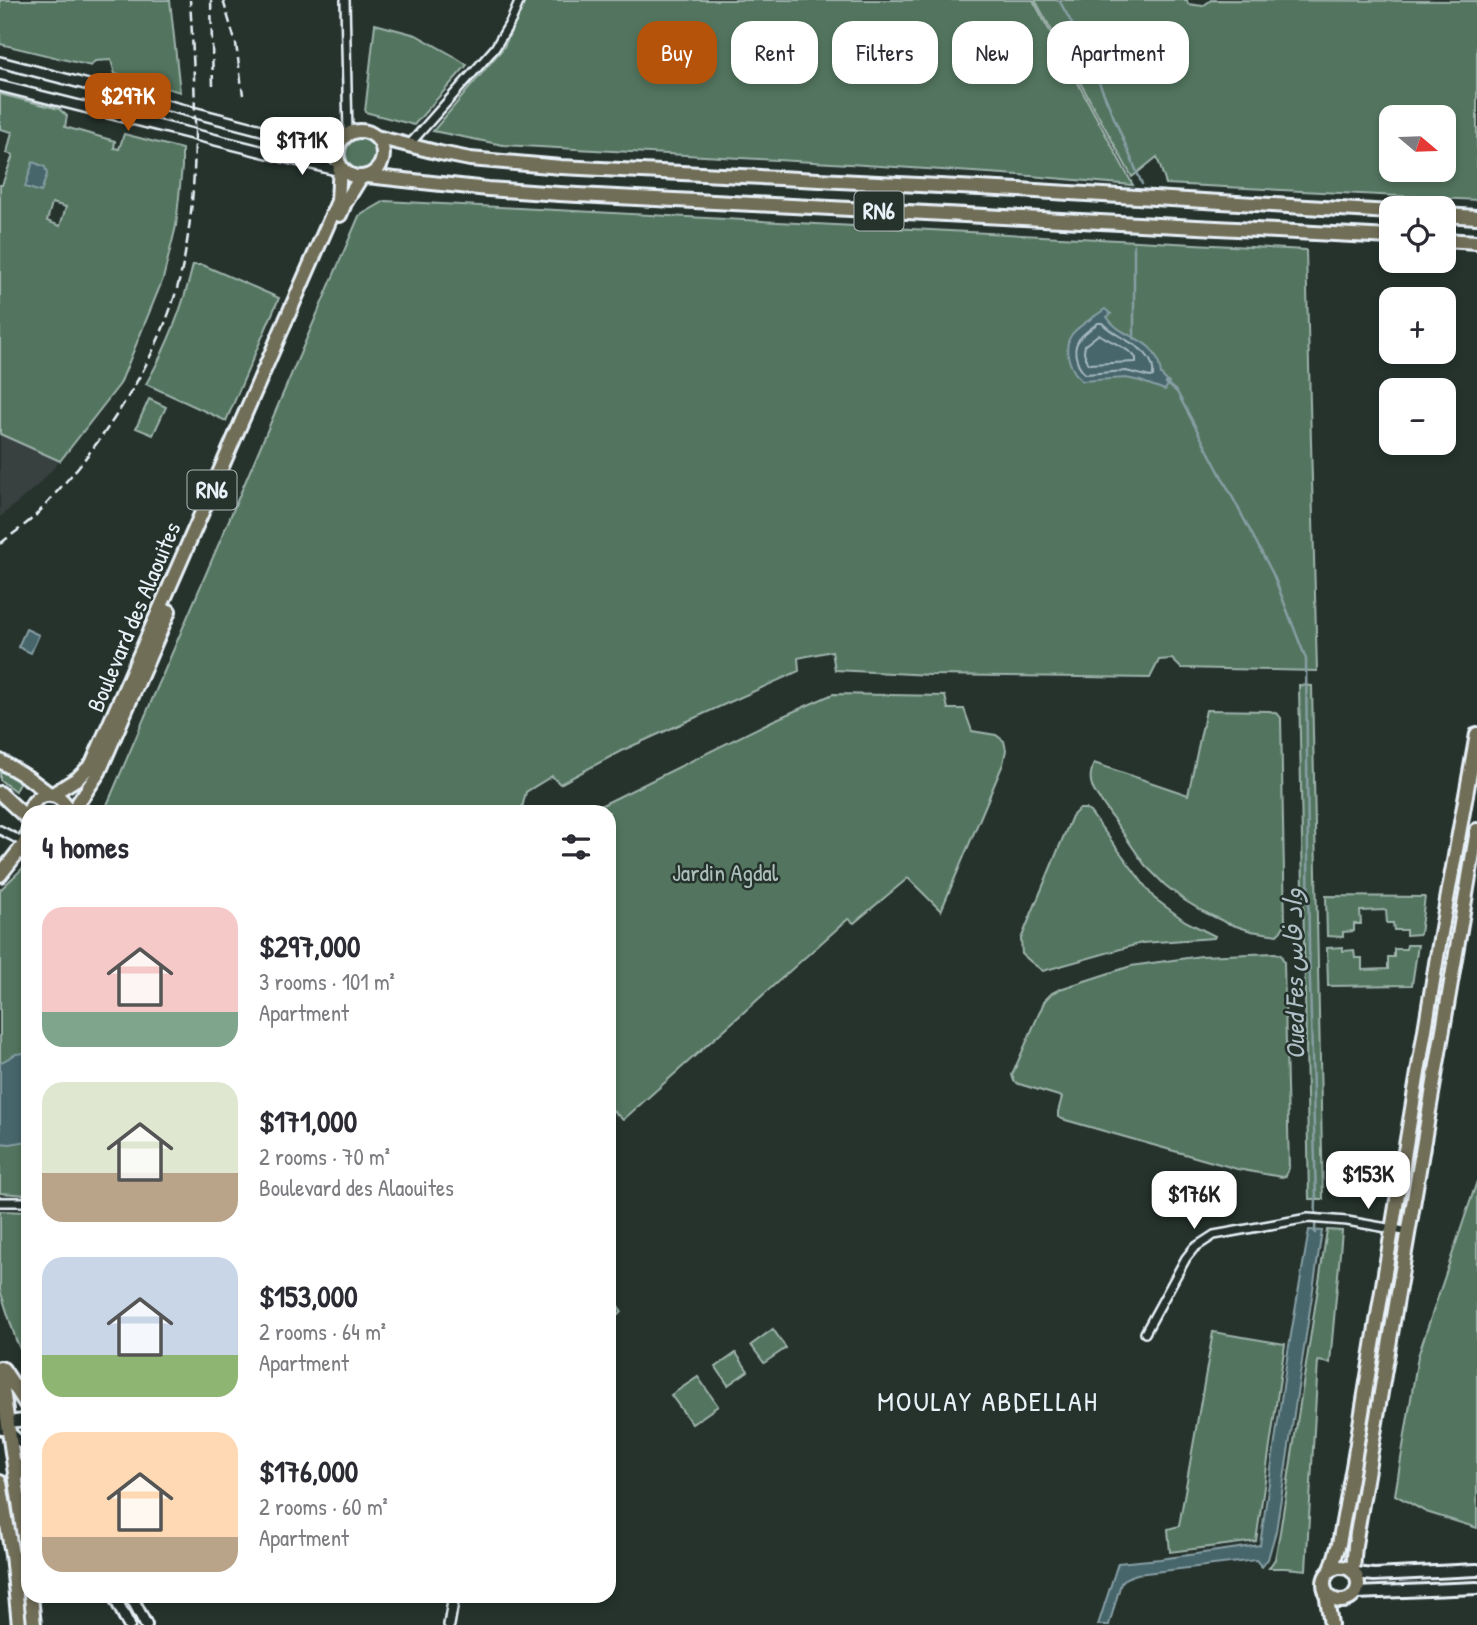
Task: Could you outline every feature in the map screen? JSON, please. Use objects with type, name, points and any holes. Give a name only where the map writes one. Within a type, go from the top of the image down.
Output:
[{"type":"main road","name":"RN6","points":[[1379,211],[561,167],[470,159],[408,146],[362,131],[347,135],[338,149],[338,160],[351,173],[559,194],[1379,236]]},
{"type":"main road","name":"RN6","points":[[351,173],[378,168],[382,162],[383,149],[376,137]]},
{"type":"main road","name":"Boulevard des Alaouites","points":[[51,794],[86,772],[98,752],[351,173]]},
{"type":"main road","name":"Boulevard des Alaouites","points":[[76,805],[99,772],[345,203],[351,173]]},
{"type":"main road","points":[[1456,216],[1477,217]]},
{"type":"main road","points":[[1456,241],[1477,242]]},
{"type":"main road","points":[[1333,1625],[1324,1583],[1336,1557],[1343,1519],[1477,734]]},
{"type":"main road","points":[[0,761],[51,794]]},
{"type":"main road","points":[[0,793],[21,812]]},
{"type":"main road","name":"RN6","points":[[32,805],[38,797],[51,794],[66,805]]},
{"type":"main road","points":[[1333,1625],[1359,1583],[1354,1572],[1355,1545],[1477,830]]},
{"type":"main road","points":[[0,875],[21,847]]},
{"type":"main road","points":[[0,1366],[21,1397]]},
{"type":"main road","points":[[0,1366],[21,1520]]},
{"type":"main road","points":[[15,1480],[21,1467]]},
{"type":"main road","points":[[0,1482],[12,1555],[19,1625]]},
{"type":"main road","points":[[1331,1570],[1342,1566],[1354,1572],[1374,1575],[1477,1570]]},
{"type":"main road","points":[[1326,1592],[1335,1600],[1351,1596],[1477,1588]]},
{"type":"main road","points":[[32,1603],[34,1625]]},
{"type":"main road","points":[[118,1603],[130,1625]]},
{"type":"main road","points":[[135,1603],[146,1625]]},
{"type":"street","points":[[0,62],[300,140],[327,141],[347,135],[345,0]]},
{"type":"street","points":[[408,146],[495,48],[520,0]]},
{"type":"street","points":[[0,86],[351,173]]},
{"type":"street","points":[[0,830],[21,837]]},
{"type":"street","points":[[0,839],[9,834]]},
{"type":"street","points":[[0,1202],[21,1202]]},
{"type":"street","points":[[1145,1333],[1180,1268],[1194,1248],[1214,1235],[1308,1218],[1347,1221],[1409,1232]]},
{"type":"street","points":[[449,1625],[453,1603]]},
{"type":"shaded area","points":[[0,434],[60,461],[38,485],[0,517]]},
{"type":"green space","points":[[0,0],[170,0],[180,92],[115,74],[111,60],[95,61],[91,66],[0,44]]},
{"type":"green space","points":[[525,0],[1033,0],[1047,26],[1047,84],[1078,84],[1133,185],[849,164],[503,145],[433,131],[504,47]]},
{"type":"green space","points":[[1035,0],[1187,0],[1188,4],[1203,6],[1211,0],[1477,1],[1477,200],[1456,199],[1456,196],[1399,196],[1166,184],[1157,157],[1132,177],[1081,84],[1189,84],[1189,21],[1047,22]]},
{"type":"green space","points":[[375,24],[416,35],[467,65],[414,125],[365,112]]},
{"type":"green space","points":[[0,94],[59,109],[67,116],[65,127],[115,141],[114,148],[119,149],[124,134],[182,149],[176,226],[163,279],[120,384],[60,461],[0,434],[0,185],[13,155],[7,153],[12,132],[0,129]],"holes":[[[52,203],[66,207],[60,226],[47,221]]]},
{"type":"green space","points":[[362,138],[374,142],[378,154],[374,166],[362,170],[350,166],[346,154],[350,142]]},
{"type":"green space","points":[[385,201],[1306,250],[1317,671],[1181,668],[1172,659],[1159,660],[1150,678],[930,675],[835,670],[832,651],[798,658],[799,671],[621,751],[560,784],[552,776],[526,792],[523,805],[107,805],[359,216]]},
{"type":"green space","points":[[193,265],[203,265],[279,298],[226,421],[146,384],[174,326]]},
{"type":"green space","points":[[149,399],[166,407],[153,435],[136,428]]},
{"type":"green space","points":[[1299,685],[1312,686],[1323,1199],[1309,1199]]},
{"type":"green space","name":"Jardin Agdal","points":[[833,694],[945,696],[948,709],[964,709],[972,731],[996,735],[1004,741],[1006,750],[1003,764],[941,911],[908,878],[854,923],[848,919],[623,1120],[616,1114],[616,805],[602,805],[772,721]]},
{"type":"green space","points":[[1206,710],[1270,711],[1281,718],[1285,924],[1277,935],[1251,931],[1227,923],[1184,900],[1165,885],[1145,865],[1092,787],[1094,763],[1188,795]]},
{"type":"green space","points":[[0,771],[20,782],[15,791],[0,780]]},
{"type":"green space","points":[[1079,809],[1090,812],[1154,898],[1185,921],[1215,936],[1214,938],[1142,943],[1043,971],[1022,954],[1021,939],[1072,816]]},
{"type":"green space","points":[[21,870],[21,1194],[0,1193],[0,890]]},
{"type":"green space","points":[[1326,896],[1425,897],[1420,934],[1406,935],[1406,930],[1394,930],[1393,923],[1387,923],[1386,910],[1360,911],[1361,924],[1354,924],[1354,931],[1343,932],[1343,937],[1327,936]]},
{"type":"green space","points":[[1407,945],[1418,945],[1412,985],[1328,986],[1327,948],[1343,947],[1343,951],[1354,950],[1355,958],[1362,958],[1362,970],[1388,969],[1388,957],[1394,957],[1394,949],[1406,949]]},
{"type":"green space","points":[[1281,955],[1284,962],[1289,1168],[1286,1176],[1237,1169],[1062,1119],[1058,1117],[1058,1112],[1062,1097],[1014,1081],[1012,1075],[1045,1000],[1060,989],[1131,966],[1201,956]]},
{"type":"green space","points":[[1477,1181],[1477,1528],[1426,1512],[1395,1495],[1418,1356]]},
{"type":"green space","points":[[0,1211],[21,1212],[21,1351],[0,1290]]},
{"type":"green space","points":[[1327,1230],[1342,1231],[1330,1363],[1318,1361],[1306,1570],[1269,1568],[1275,1559],[1280,1532]]},
{"type":"green space","points":[[616,1303],[622,1312],[616,1316]]},
{"type":"green space","points":[[773,1329],[786,1348],[764,1363],[751,1345]]},
{"type":"green space","points":[[1213,1332],[1285,1344],[1256,1541],[1170,1552],[1168,1529],[1179,1526]]},
{"type":"green space","points":[[736,1353],[748,1371],[728,1385],[716,1367]]},
{"type":"green space","points":[[698,1377],[718,1406],[692,1424],[671,1395]]},
{"type":"water","points":[[33,162],[45,167],[47,174],[41,192],[25,187]]},
{"type":"water","points":[[1105,309],[1111,314],[1107,317],[1114,325],[1147,345],[1153,352],[1161,375],[1169,383],[1165,390],[1126,378],[1082,381],[1078,377],[1067,352],[1069,340],[1079,327]]},
{"type":"water","points":[[26,629],[39,635],[31,653],[18,647]]},
{"type":"water","points":[[21,1053],[21,1142],[0,1143],[0,1063]]},
{"type":"water","points":[[1309,1230],[1322,1231],[1276,1531],[1268,1559],[1262,1567],[1256,1560],[1137,1574],[1126,1578],[1121,1583],[1109,1625],[1098,1625],[1118,1563],[1260,1545]]},
{"type":"waterway","name":"Oued Fes واد فاس","points":[[1059,0],[1082,42],[1142,184]]},
{"type":"waterway","name":"Oued Fes واد فاس","points":[[1134,244],[1134,339]]},
{"type":"waterway","name":"Oued Fes واد فاس","points":[[1166,383],[1177,392],[1273,574],[1306,659],[1315,1233]]},
{"type":"railway","points":[[0,544],[40,511],[83,462],[139,378],[168,317],[185,254],[193,191],[195,96],[190,0]]},
{"type":"railway","points":[[211,0],[213,87]]},
{"type":"railway","points":[[223,0],[236,44],[243,95]]},
{"type":"district","name":"MOULAY ABDELLAH","points":[[988,1401]]}]
